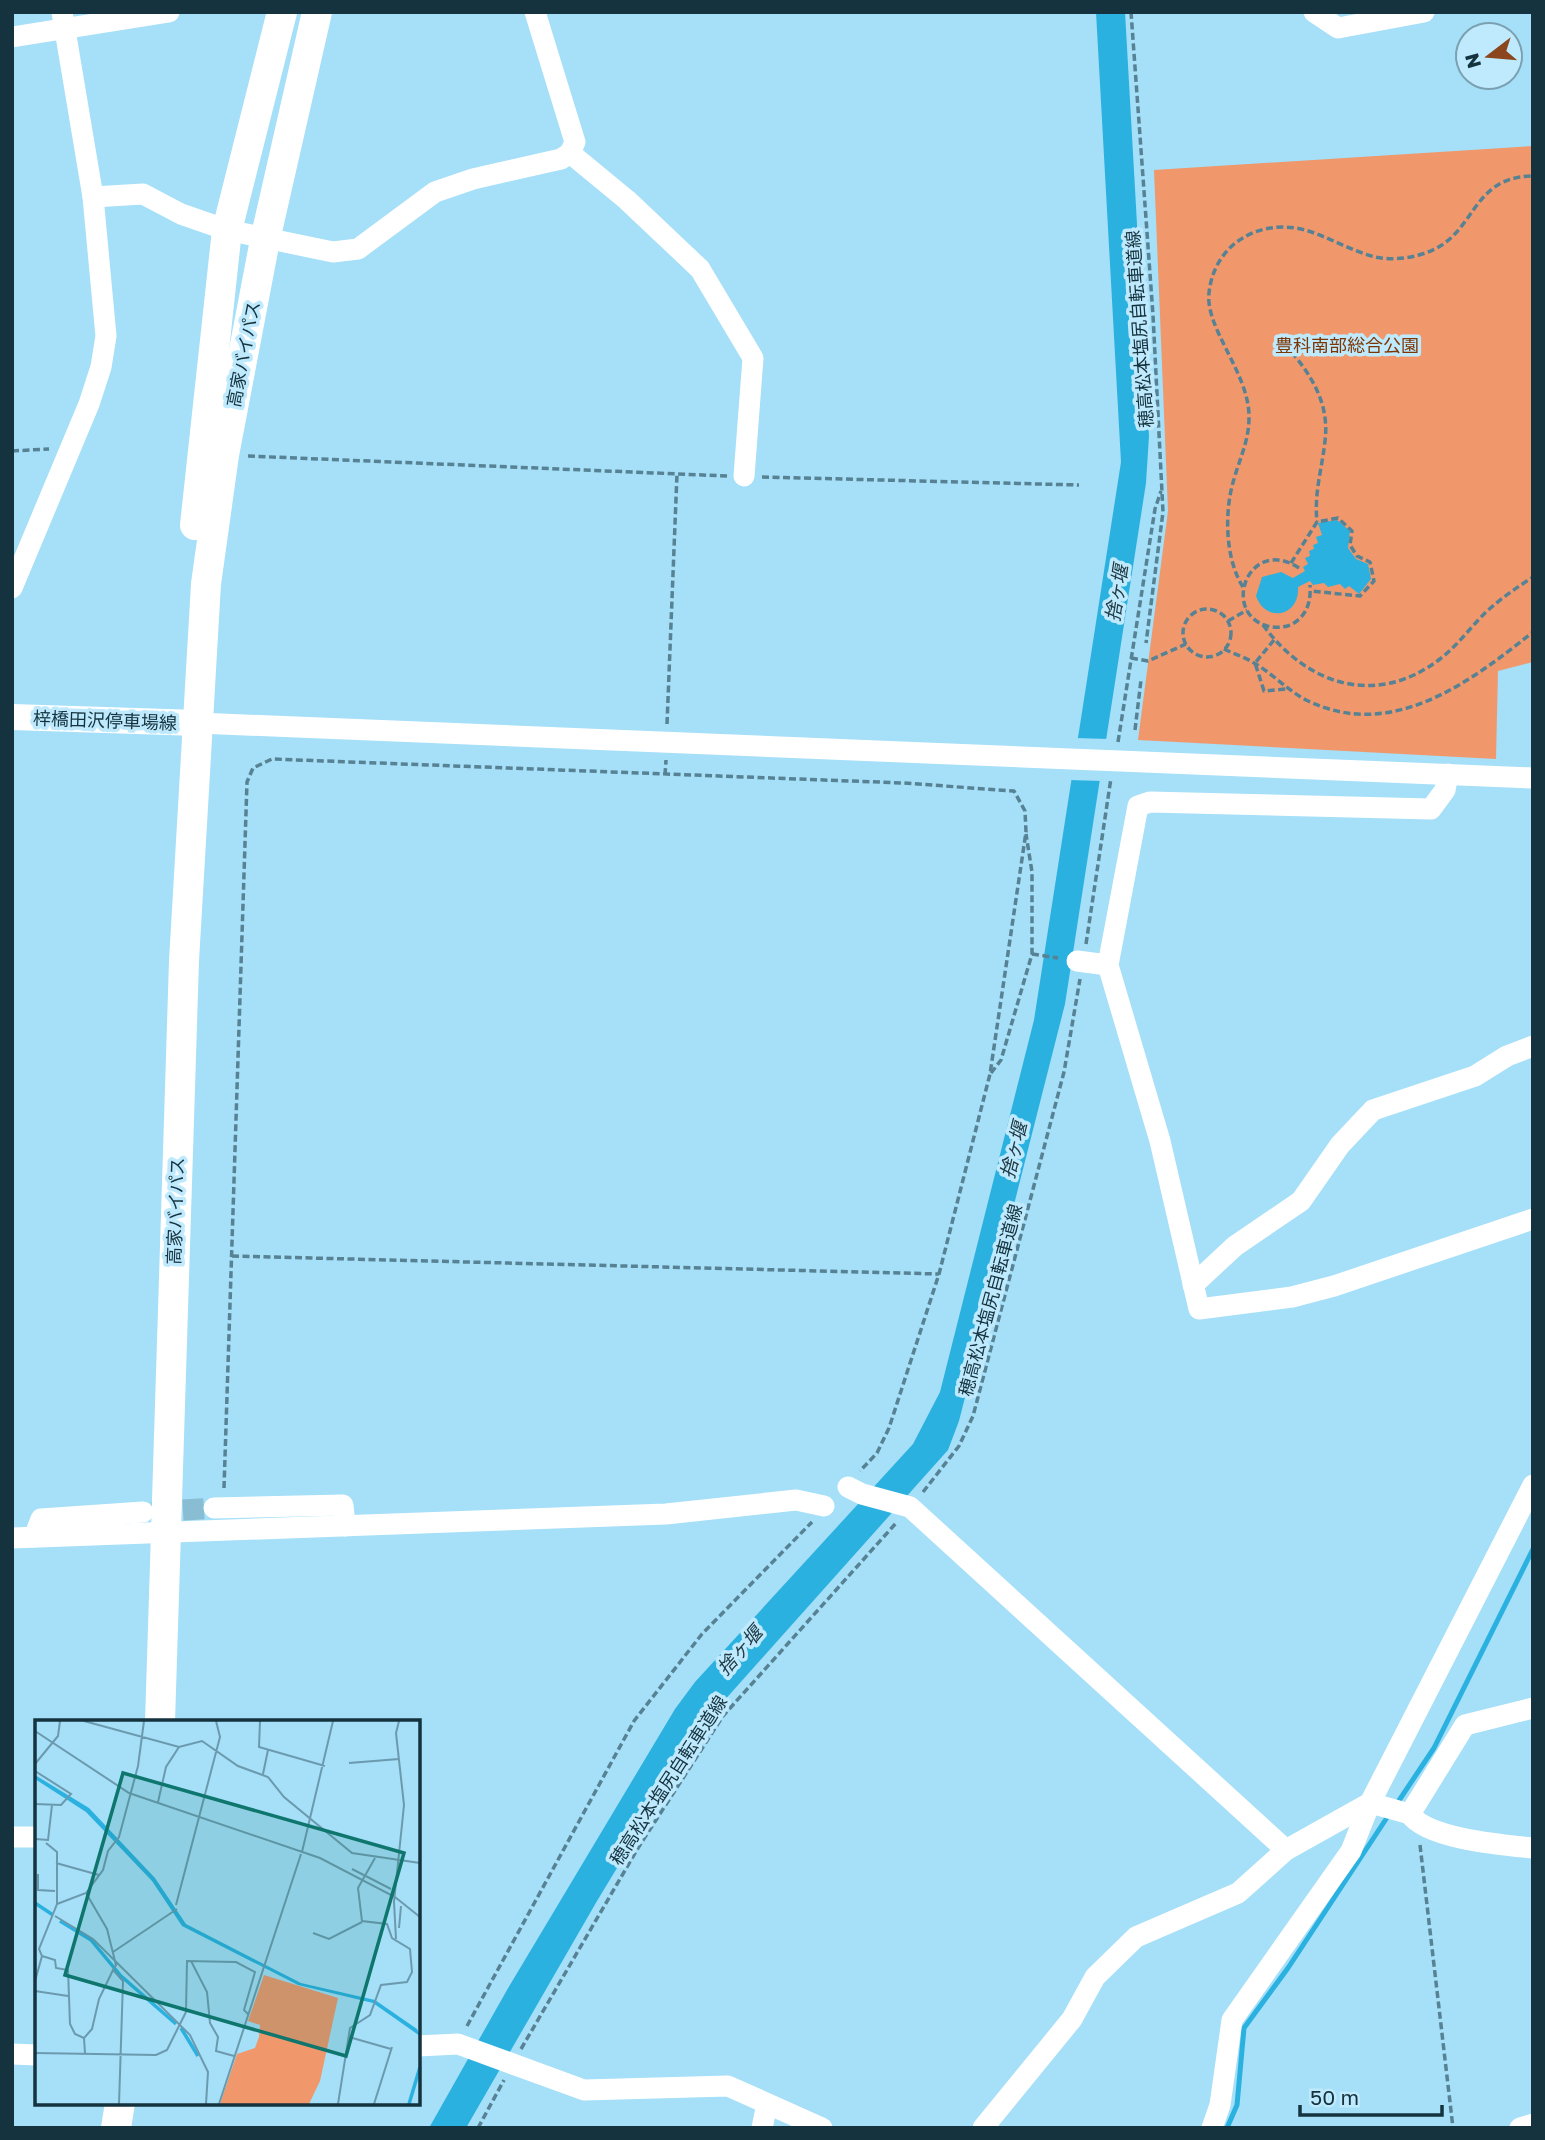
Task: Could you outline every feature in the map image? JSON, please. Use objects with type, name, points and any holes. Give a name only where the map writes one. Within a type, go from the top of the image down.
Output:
[{"type":"highway","name":"高家バイパス","points":[[199,711],[193,585],[195,524],[227,230],[282,12]]},
{"type":"highway","name":"高家バイパス","points":[[160,1720],[168,1532],[183,975],[206,584],[224,455],[265,240],[317,12]]},
{"type":"highway","points":[[116,2128],[120,2105]]},
{"type":"main road","name":"梓橋田沢停車場線","points":[[12,717],[199,711]]},
{"type":"street","points":[[93,197],[143,194],[181,214],[265,240],[333,252],[358,248],[435,192],[473,179],[561,159],[570,153],[575,142],[535,12]]},
{"type":"street","points":[[1314,12],[1338,27],[1414,13]]},
{"type":"street","points":[[12,37],[64,21],[98,21],[156,13]]},
{"type":"street","points":[[12,588],[89,404],[101,368],[106,336],[93,197],[64,21]]},
{"type":"street","points":[[570,153],[627,200],[700,270],[753,358],[744,476]]},
{"type":"street","points":[[199,711],[666,741],[1533,778]]},
{"type":"street","points":[[1448,774],[1445,790],[1431,809],[1150,802],[1138,806],[1108,965],[1160,1141],[1199,1309],[1292,1297],[1422,1259],[1533,1219]]},
{"type":"street","points":[[1082,959],[1108,965]]},
{"type":"street","points":[[1193,1285],[1235,1245],[1301,1201],[1340,1145],[1373,1110],[1475,1076],[1507,1056],[1533,1046]]},
{"type":"street","points":[[1212,2128],[1220,2105],[1232,2020],[1351,1851],[1370,1803],[1533,1485]]},
{"type":"street","points":[[855,1491],[908,1506],[1286,1850]]},
{"type":"street","points":[[12,1538],[666,1514],[796,1500],[824,1506]]},
{"type":"street","points":[[219,1508],[343,1505],[345,1526]]},
{"type":"street","points":[[34,1537],[41,1519],[143,1512]]},
{"type":"street","points":[[1414,1819],[1465,1725],[1533,1708]]},
{"type":"street","points":[[983,2128],[1072,2019],[1095,1977],[1136,1937],[1238,1893],[1286,1850],[1370,1803],[1488,1843],[1533,1848]]},
{"type":"street","points":[[12,1837],[35,1837]]},
{"type":"street","points":[[420,2046],[465,2045],[583,2090],[728,2086],[822,2128]]},
{"type":"street","points":[[12,2054],[35,2055]]},
{"type":"street","points":[[762,2128],[766,2104]]},
{"type":"street","points":[[1520,2128],[1533,2124]]},
{"type":"path","name":"穂高松本塩尻自転車道線","points":[[1130,12],[1153,315],[1162,527],[1146,643]]},
{"type":"path","points":[[1533,176],[1517,176],[1495,184],[1477,202],[1465,225],[1448,242],[1424,254],[1399,259],[1375,257],[1305,230],[1280,227],[1253,233],[1229,245],[1215,267],[1209,295],[1216,325],[1244,385],[1250,417],[1245,450],[1233,481],[1228,513],[1235,575],[1243,587],[1247,610],[1301,665],[1329,680],[1359,687],[1389,683],[1416,674],[1440,659],[1485,613],[1533,577]]},
{"type":"path","points":[[1285,344],[1310,375],[1325,411],[1325,444],[1315,492],[1317,522],[1292,563]]},
{"type":"path","points":[[12,451],[48,449],[67,454]]},
{"type":"path","points":[[251,456],[677,474],[1079,485]]},
{"type":"path","points":[[666,775],[677,474]]},
{"type":"path","name":"穂高松本塩尻自転車道線","points":[[478,2128],[511,2062],[638,1848],[723,1716],[959,1446],[973,1416],[1064,1072],[1113,761],[1155,509],[1161,489]]},
{"type":"path","points":[[1311,591],[1360,596],[1374,581],[1370,562],[1357,556],[1350,545],[1352,531],[1338,518],[1317,522]]},
{"type":"path","points":[[1243,587],[1247,576],[1265,561],[1276,559],[1292,563],[1299,568]]},
{"type":"path","points":[[1263,625],[1284,627],[1294,623],[1308,606],[1310,585]]},
{"type":"path","points":[[1207,609],[1222,615],[1228,621],[1231,636],[1224,649],[1204,657],[1186,644],[1184,628],[1192,614],[1207,609]]},
{"type":"path","points":[[1228,621],[1247,610]]},
{"type":"path","points":[[1224,649],[1255,663],[1287,689],[1333,710],[1385,714],[1410,710],[1449,692],[1533,632]]},
{"type":"path","points":[[1255,663],[1274,640]]},
{"type":"path","points":[[1131,658],[1148,661],[1186,644]]},
{"type":"path","points":[[1255,663],[1264,691],[1287,689]]},
{"type":"path","points":[[1135,730],[1141,680]]},
{"type":"path","points":[[219,1508],[232,1256],[247,782],[253,768],[272,759],[903,783],[1014,792],[1025,811],[1032,872],[1032,954],[1001,1060],[990,1074]]},
{"type":"path","points":[[855,1491],[889,1428],[939,1274],[990,1074],[1026,832]]},
{"type":"path","points":[[1032,954],[1040,954]]},
{"type":"path","points":[[232,1256],[939,1274]]},
{"type":"path","points":[[465,2045],[635,1721],[702,1634],[783,1554],[824,1506]]},
{"type":"path","points":[[1414,1819],[1453,2128]]},
{"type":"green space","name":"豊科南部総合公園","points":[[1533,146],[1533,662],[1498,671],[1496,759],[1138,740],[1168,511],[1154,170]]},
{"type":"water","name":"捨ヶ堰","points":[[1096,12],[1125,12],[1149,436],[1146,483],[1065,1004],[959,1421],[948,1450],[706,1721],[597,1901],[466,2128],[429,2128],[507,1990],[675,1709],[695,1682],[913,1444],[940,1392],[1034,1020],[1121,462]]},
{"type":"water","points":[[1337,520],[1350,531],[1348,548],[1356,559],[1368,564],[1371,579],[1359,594],[1349,586],[1345,589],[1340,584],[1328,587],[1324,583],[1313,585],[1310,581],[1298,587],[1294,605],[1282,613],[1274,613],[1261,605],[1256,596],[1262,577],[1281,572],[1293,578],[1305,571],[1303,567],[1308,564],[1305,558],[1310,556],[1309,551],[1314,549],[1313,545],[1318,543],[1316,537],[1322,535],[1318,523]]},
{"type":"pier","points":[[1075,738],[1109,739],[1102,781],[1069,780]]},
{"type":"waterway","points":[[1396,1805],[1434,1748],[1533,1549]]},
{"type":"waterway","points":[[1227,2128],[1237,2105],[1244,2028],[1288,1968],[1390,1813]]},
{"type":"tunnel","points":[[152,1512],[214,1508]]}]
